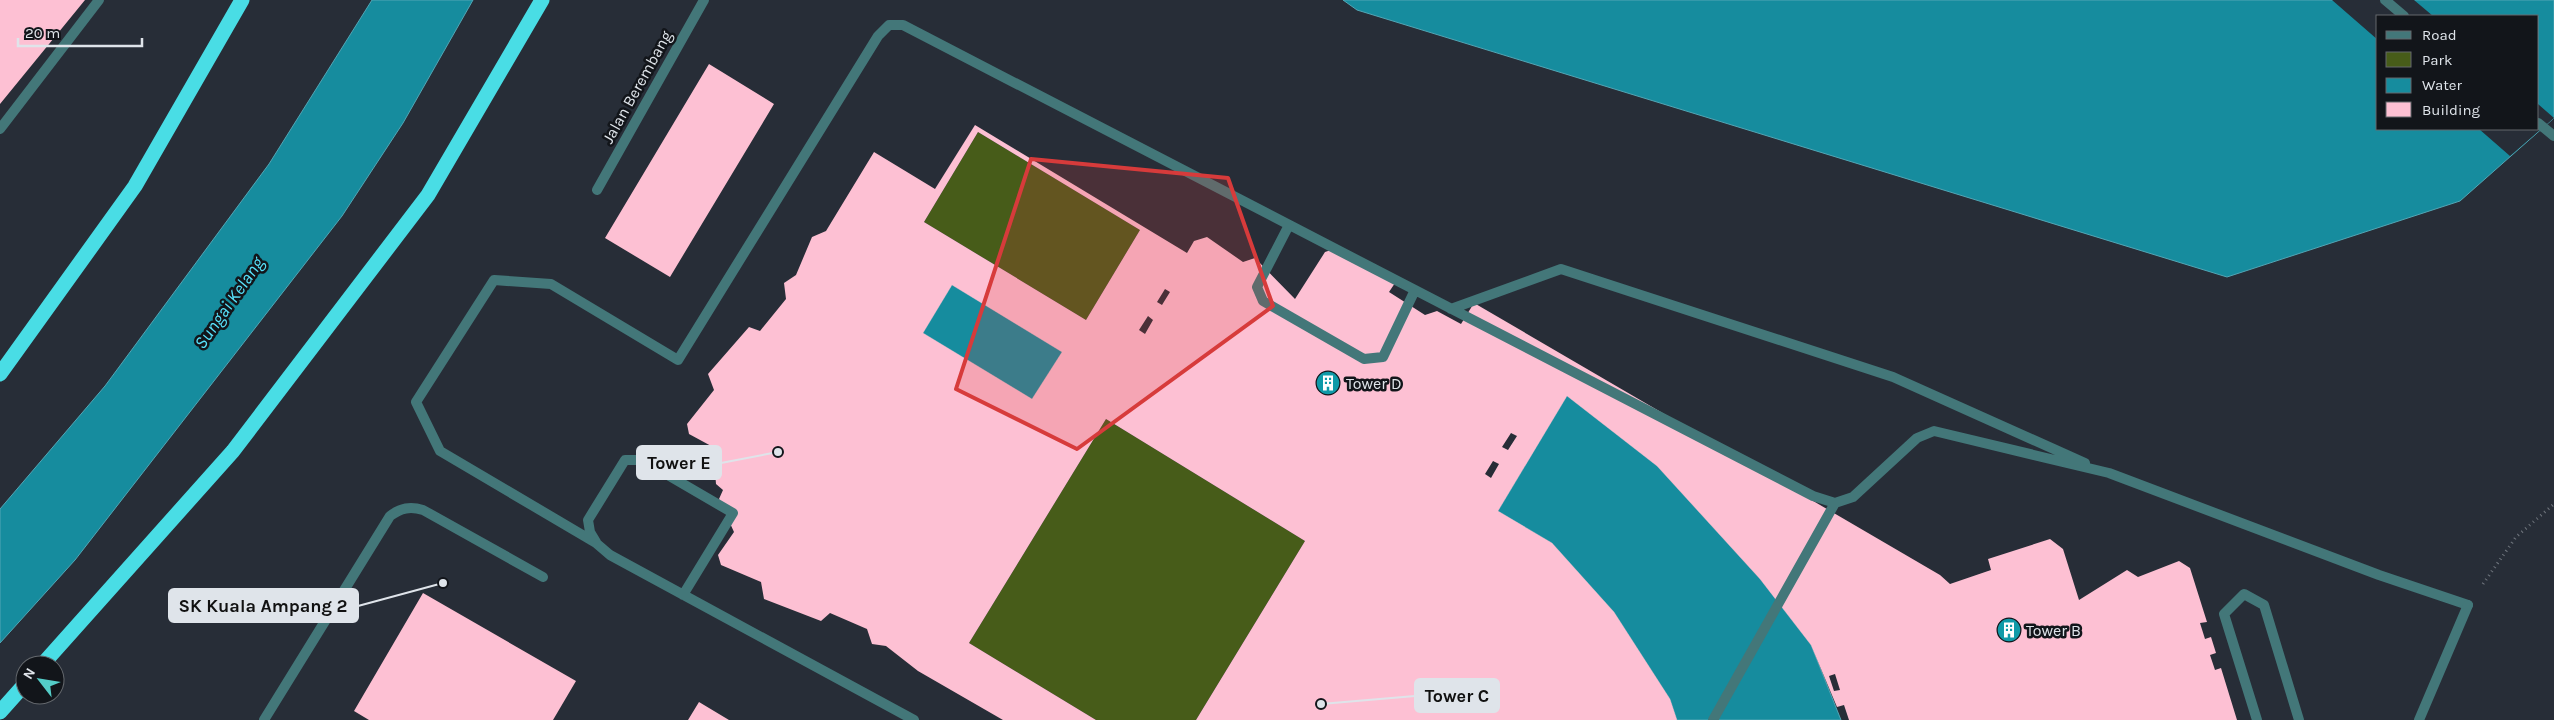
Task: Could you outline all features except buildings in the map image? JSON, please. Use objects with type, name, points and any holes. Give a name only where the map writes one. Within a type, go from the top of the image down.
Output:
[{"type":"highway","points":[[0,374],[135,186],[242,0]]},
{"type":"highway","points":[[51,655],[233,451],[428,195],[542,0]]},
{"type":"highway","points":[[0,712],[15,695]]},
{"type":"street","points":[[0,129],[98,0]]},
{"type":"street","name":"Jalan Berembang","points":[[597,190],[704,0]]},
{"type":"street","points":[[2385,0],[2403,15]]},
{"type":"street","points":[[914,720],[610,555],[596,543],[440,450],[416,402],[494,280],[551,284],[678,360],[878,36],[889,25],[903,25],[1813,496],[1835,503],[1853,497],[1917,438],[1934,431],[2109,473]]},
{"type":"street","points":[[2539,124],[2554,136]]},
{"type":"street","points":[[1289,225],[1257,286],[1263,300],[1364,359],[1383,356],[1414,290]]},
{"type":"street","points":[[1451,309],[1561,269],[1893,377],[2109,473],[2360,568],[2468,605],[2419,720]]},
{"type":"street","points":[[596,543],[590,532],[588,520],[625,460],[642,460],[734,513],[683,595]]},
{"type":"street","points":[[1713,720],[1835,503]]},
{"type":"street","points":[[264,720],[390,516],[398,511],[414,508],[423,510],[543,577]]},
{"type":"street","points":[[2257,720],[2224,614],[2244,594],[2264,605],[2300,720]]},
{"type":"path","points":[[2468,605],[2516,537],[2554,504]]},
{"type":"highlighted area","points":[[1031,159],[1228,178],[1273,306],[1077,449],[956,389]]},
{"type":"green space","points":[[978,132],[1140,230],[1086,320],[924,222]]},
{"type":"green space","points":[[1106,419],[1305,541],[1196,720],[1096,720],[969,643]]},
{"type":"water","name":"Sungai Kelang","points":[[372,0],[473,0],[403,123],[342,216],[75,560],[0,643],[0,509],[105,386],[269,164]]},
{"type":"water","points":[[1343,0],[2554,0],[2554,118],[2460,201],[2227,277],[1357,10]]},
{"type":"water","points":[[952,285],[1062,352],[1032,399],[923,333]]},
{"type":"water","points":[[1567,396],[1657,466],[1760,579],[1811,645],[1841,720],[1677,720],[1670,699],[1614,612],[1552,543],[1498,511]]},
{"type":"pier","points":[[2332,0],[2414,0],[2432,15],[2376,15],[2376,38]]},
{"type":"pier","points":[[2539,105],[2554,118],[2510,156],[2480,130],[2539,130]]},
{"type":"place","name":"Tower D","points":[[1328,383]]},
{"type":"place","name":"Tower E","points":[[778,452]]},
{"type":"place","name":"SK Kuala Ampang 2","points":[[443,583]]},
{"type":"place","name":"Tower B","points":[[2009,630]]},
{"type":"place","name":"Tower C","points":[[1321,704]]}]
